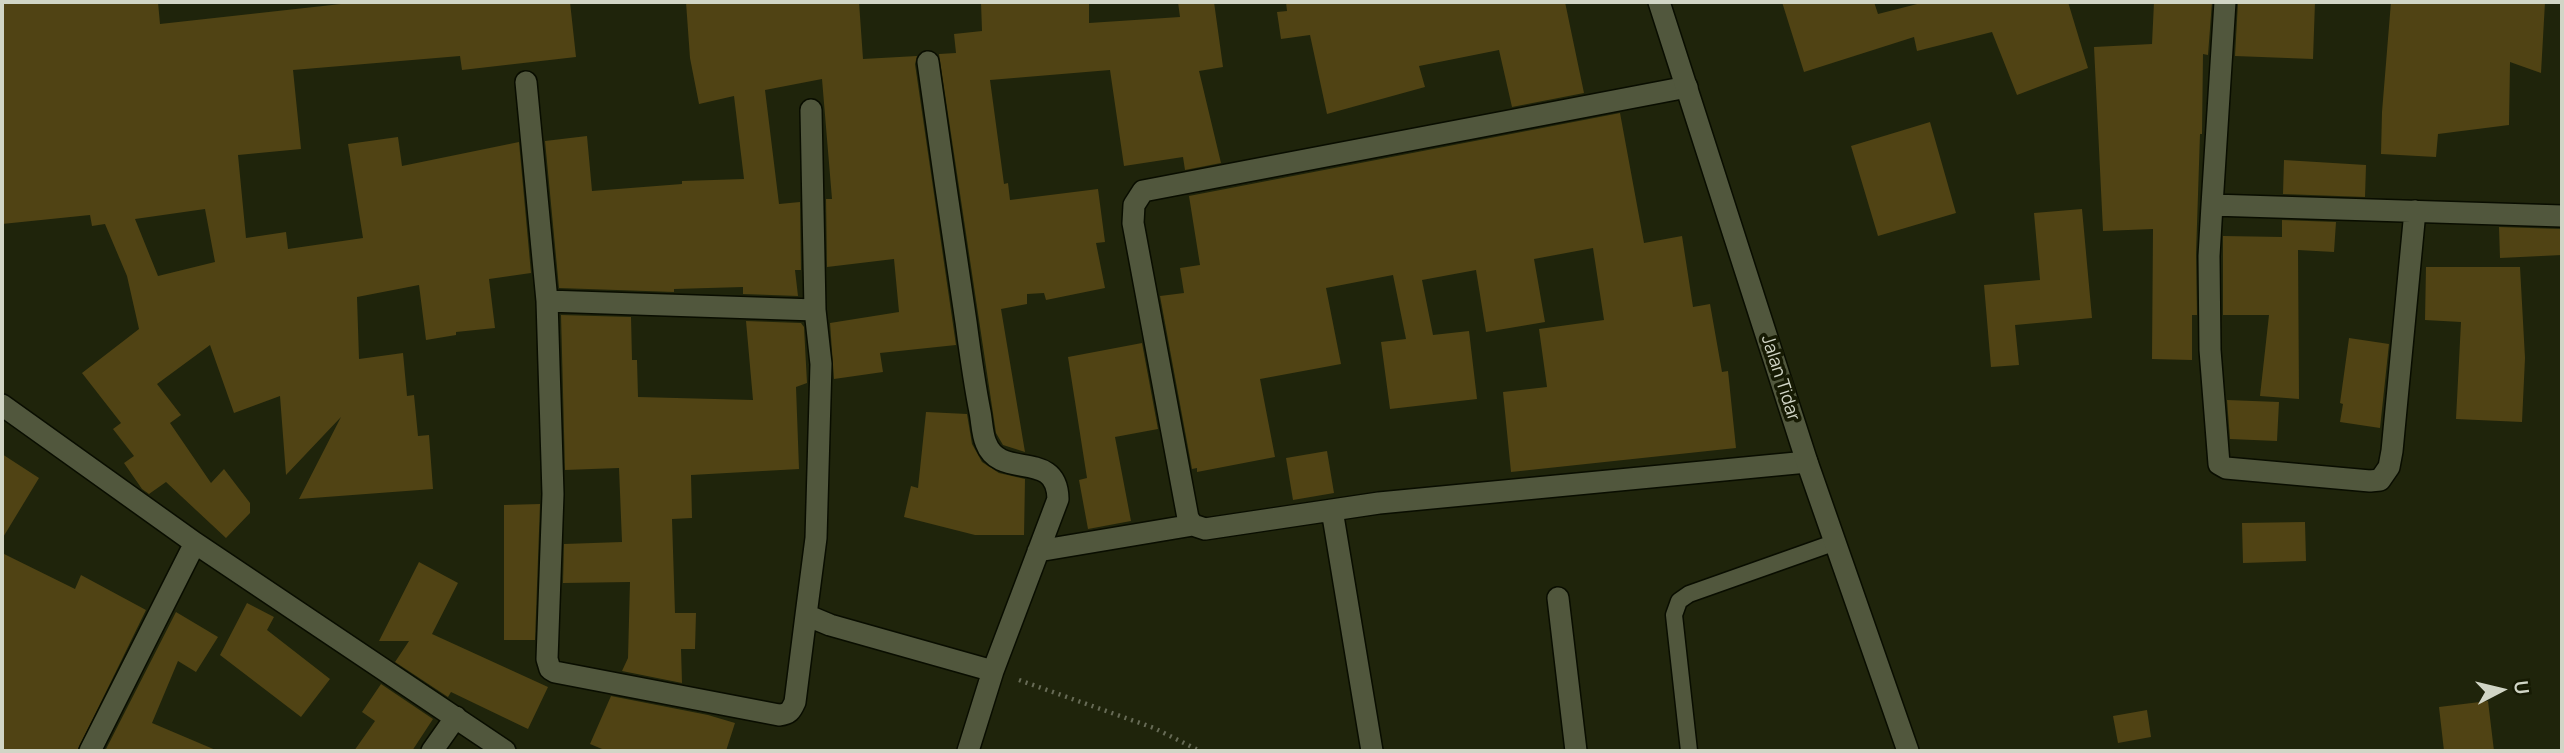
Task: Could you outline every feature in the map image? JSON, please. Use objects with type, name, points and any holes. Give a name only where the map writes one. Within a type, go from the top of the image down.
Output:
[{"type":"street","name":"Jalan Tidar","points":[[1659,2],[1807,462],[1908,751]]},
{"type":"street","points":[[2225,2],[2210,256],[2210,350],[2219,464],[2226,468],[2381,480],[2389,467],[2392,452],[2415,211]]},
{"type":"street","points":[[928,62],[986,444],[994,455],[1005,462],[1047,472],[1055,479],[1058,488],[1058,499],[993,671],[968,751]]},
{"type":"street","points":[[526,82],[547,300],[553,494],[547,659],[550,669],[779,715],[791,711],[795,702],[817,538],[821,364],[815,310],[811,110]]},
{"type":"street","points":[[1193,525],[1188,519],[1185,506],[1133,223],[1134,205],[1143,191],[1687,87]]},
{"type":"street","points":[[2212,205],[2562,216]]},
{"type":"street","points":[[547,300],[815,310]]},
{"type":"street","points":[[2,405],[195,543],[505,751]]},
{"type":"street","points":[[1038,551],[1193,525],[1205,529],[1393,501],[1807,462]]},
{"type":"street","points":[[1332,510],[1372,751]]},
{"type":"street","points":[[90,751],[195,543]]},
{"type":"street","points":[[1558,598],[1576,751]]},
{"type":"street","points":[[806,615],[830,625],[993,671]]},
{"type":"street","points":[[432,751],[456,717]]},
{"type":"lane","points":[[1689,751],[1674,615],[1679,601],[1689,594],[1836,542]]},
{"type":"path","points":[[993,671],[1154,728],[1200,751]]},
{"type":"building","points":[[2,2],[158,2],[160,24],[359,2],[570,2],[576,57],[462,70],[460,56],[293,70],[301,149],[238,155],[246,238],[286,232],[288,249],[363,238],[348,144],[398,137],[402,166],[519,142],[531,273],[489,279],[495,328],[456,332],[456,335],[426,340],[419,285],[357,297],[359,359],[403,353],[407,396],[414,395],[418,436],[429,435],[433,489],[299,499],[341,417],[286,475],[280,396],[234,413],[210,345],[157,384],[181,415],[170,423],[211,483],[224,469],[250,503],[250,513],[226,538],[166,482],[149,494],[142,489],[124,463],[134,456],[113,429],[121,423],[82,373],[139,329],[127,276],[105,224],[92,226],[90,215],[2,224]],"holes":[[[205,209],[215,262],[158,276],[135,219]]]},
{"type":"building","points":[[686,2],[859,2],[863,59],[917,56],[915,64],[956,345],[880,353],[883,372],[834,379],[830,323],[899,312],[894,259],[827,267],[826,199],[832,199],[822,79],[765,90],[779,204],[800,202],[801,270],[795,270],[798,296],[743,294],[743,287],[674,289],[674,292],[559,288],[545,141],[587,136],[592,191],[682,184],[682,181],[744,179],[734,96],[699,104],[690,58]]},
{"type":"building","points":[[981,2],[1089,2],[1089,23],[1180,17],[1178,2],[1214,2],[1223,67],[1199,71],[1221,163],[1185,170],[1183,157],[1124,166],[1110,70],[990,80],[1004,184],[1008,183],[1010,200],[1098,189],[1105,242],[1096,243],[1105,288],[1046,300],[1044,293],[1027,294],[1027,304],[1001,309],[1025,452],[1003,445],[996,433],[939,54],[956,53],[954,34],[982,31]]},
{"type":"building","points":[[1286,2],[1565,2],[1584,93],[1512,107],[1499,50],[1419,66],[1425,87],[1327,114],[1310,35],[1281,39],[1277,12],[1287,11]]},
{"type":"building","points":[[1782,2],[1874,2],[1878,14],[1925,2],[2068,2],[2088,68],[2017,95],[1992,32],[1917,51],[1914,37],[1804,72]]},
{"type":"building","points":[[2154,2],[2212,2],[2208,55],[2203,54],[2196,255],[2197,315],[2192,315],[2192,360],[2152,359],[2153,229],[2103,231],[2094,47],[2152,44]]},
{"type":"building","points":[[2238,2],[2315,2],[2313,59],[2235,56]]},
{"type":"building","points":[[2391,2],[2545,2],[2541,73],[2510,62],[2509,125],[2438,134],[2436,157],[2381,154]]},
{"type":"building","points":[[1620,113],[1644,243],[1682,236],[1693,307],[1710,304],[1722,372],[1728,371],[1736,448],[1511,472],[1503,392],[1547,387],[1539,329],[1604,320],[1593,248],[1534,259],[1545,322],[1486,332],[1476,270],[1422,280],[1433,335],[1469,331],[1477,399],[1390,409],[1381,342],[1406,339],[1393,275],[1326,288],[1341,364],[1260,379],[1275,457],[1197,472],[1197,468],[1192,469],[1160,296],[1184,293],[1180,268],[1200,265],[1189,196]]},
{"type":"building","points":[[1930,122],[1956,213],[1878,236],[1851,146]]},
{"type":"building","points":[[2284,160],[2366,165],[2365,197],[2283,194]]},
{"type":"building","points":[[2082,209],[2092,318],[2015,325],[2019,365],[1991,367],[1984,285],[2040,280],[2034,213]]},
{"type":"building","points":[[2282,220],[2336,222],[2334,252],[2298,250],[2299,399],[2260,396],[2269,315],[2223,315],[2223,236],[2282,237]]},
{"type":"building","points":[[2499,227],[2562,229],[2562,255],[2500,258]]},
{"type":"building","points":[[2426,267],[2520,267],[2525,358],[2522,422],[2456,419],[2461,322],[2425,320]]},
{"type":"building","points":[[561,315],[631,317],[632,360],[637,360],[638,397],[753,400],[746,321],[801,323],[804,327],[807,383],[796,387],[799,469],[691,475],[692,518],[672,519],[675,613],[696,613],[695,649],[681,649],[682,683],[622,671],[628,658],[630,582],[563,583],[564,544],[622,542],[619,468],[565,470]]},
{"type":"building","points":[[2349,338],[2389,344],[2380,428],[2340,422]]},
{"type":"building","points":[[1142,343],[1158,429],[1115,437],[1131,521],[1088,529],[1079,480],[1087,478],[1068,357]]},
{"type":"building","points":[[2227,400],[2279,402],[2277,441],[2230,439]]},
{"type":"building","points":[[926,412],[967,414],[972,444],[982,462],[999,473],[1025,479],[1024,535],[975,535],[904,517],[911,486],[918,488]]},
{"type":"building","points":[[1327,451],[1334,493],[1293,500],[1286,458]]},
{"type":"building","points":[[2,454],[39,478],[2,539]]},
{"type":"building","points":[[540,504],[535,640],[504,640],[504,505]]},
{"type":"building","points":[[2305,522],[2306,561],[2243,563],[2242,523]]},
{"type":"building","points":[[2,553],[75,589],[81,575],[146,610],[77,751],[2,751]]},
{"type":"building","points":[[419,562],[458,583],[432,634],[548,687],[528,729],[451,692],[448,697],[395,662],[409,641],[379,641]]},
{"type":"building","points":[[247,603],[274,617],[267,630],[330,679],[301,717],[220,655]]},
{"type":"building","points":[[176,612],[218,637],[196,672],[178,661],[152,723],[218,751],[105,751]]},
{"type":"building","points":[[381,684],[433,719],[412,751],[354,751],[375,721],[362,712]]},
{"type":"building","points":[[611,696],[735,723],[726,751],[607,751],[590,744]]},
{"type":"building","points":[[2488,701],[2494,751],[2444,751],[2439,707]]},
{"type":"building","points":[[2147,710],[2151,737],[2118,743],[2113,716]]}]
